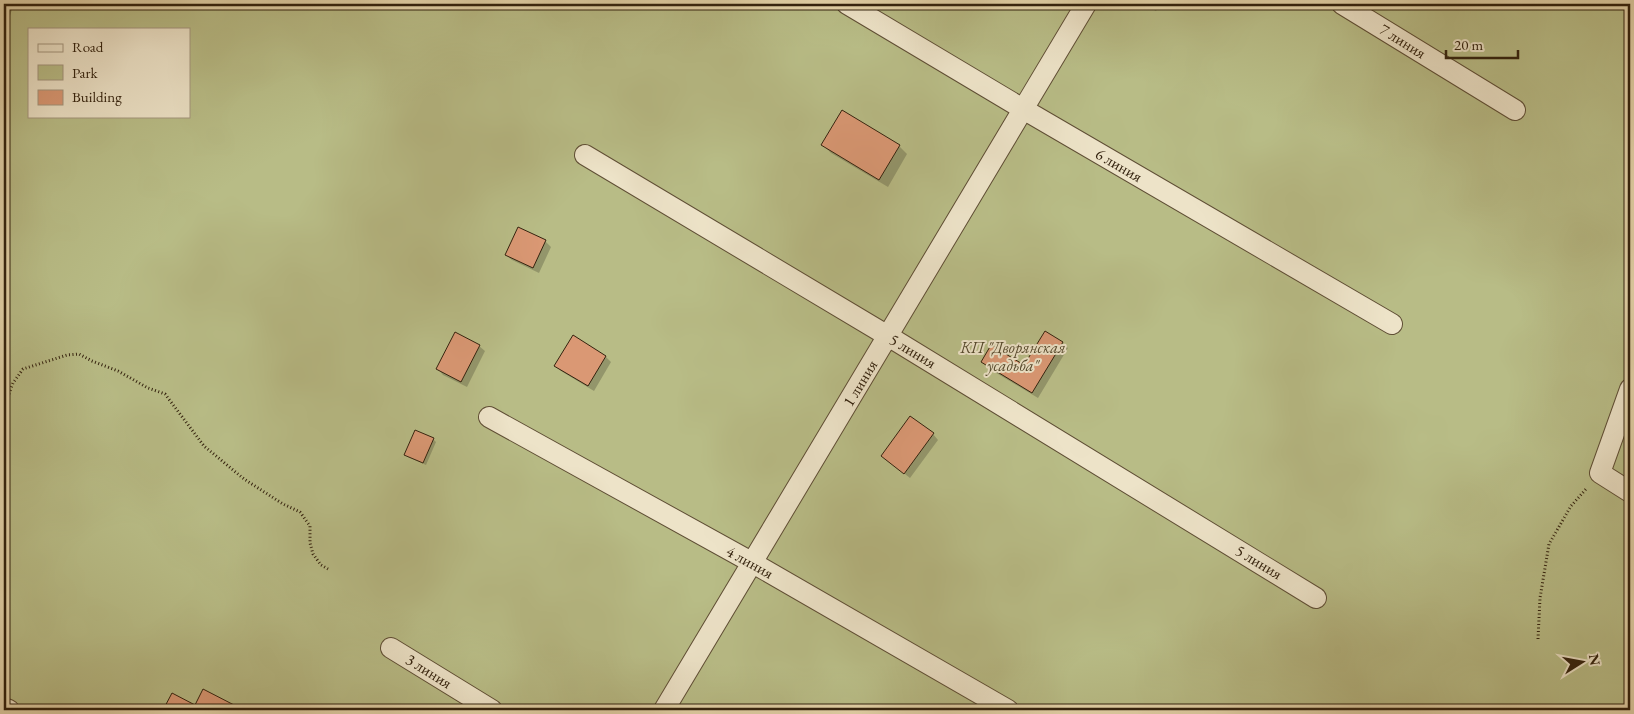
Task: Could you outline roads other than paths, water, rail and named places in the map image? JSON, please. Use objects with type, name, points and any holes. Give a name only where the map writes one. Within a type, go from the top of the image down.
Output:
[{"type":"street","name":"6 линия","points":[[848,4],[1023,109],[1392,324]]},
{"type":"street","name":"1 линия","points":[[664,710],[1086,4]]},
{"type":"street","name":"7 линия","points":[[1342,4],[1515,110]]},
{"type":"street","name":"5 линия","points":[[585,155],[888,336],[1316,598]]},
{"type":"street","points":[[1630,389],[1602,475],[1630,492]]},
{"type":"street","name":"4 линия","points":[[489,417],[753,563],[1008,710]]},
{"type":"street","name":"3 линия","points":[[391,648],[492,710]]},
{"type":"street","points":[[4,708],[9,710]]},
{"type":"park label","name":"КП \"Дворянская усадьба\"","points":[[1013,356]]}]
